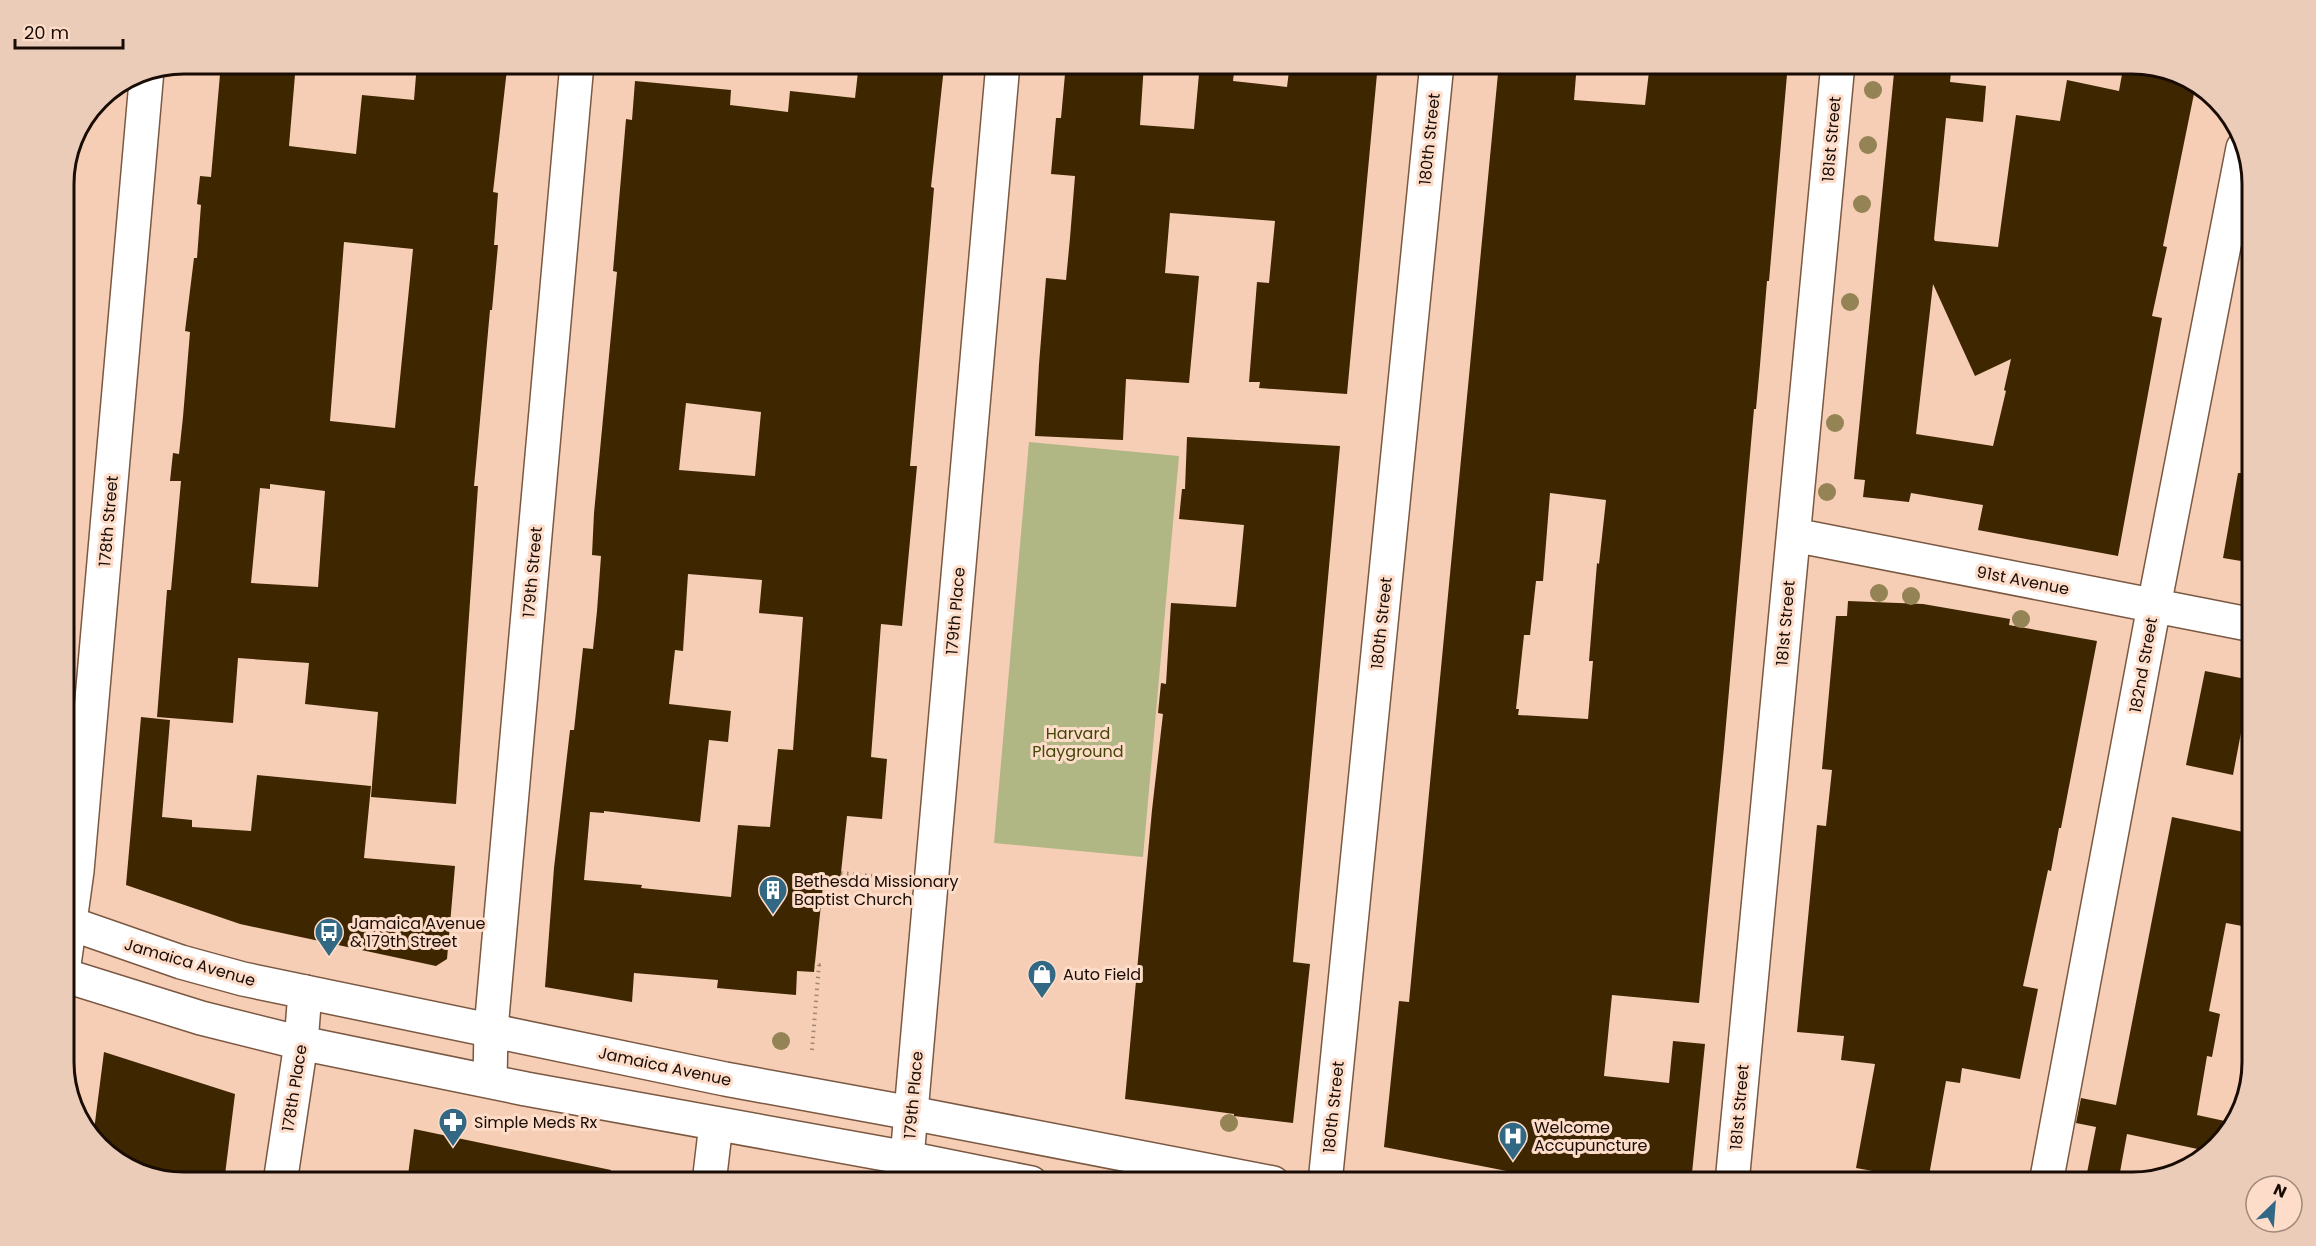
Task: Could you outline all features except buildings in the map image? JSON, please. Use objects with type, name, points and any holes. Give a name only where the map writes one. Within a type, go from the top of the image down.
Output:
[{"type":"street","name":"179th Street","points":[[490,1082],[491,1029],[576,74]]},
{"type":"street","name":"179th Place","points":[[907,1158],[1002,74]]},
{"type":"street","name":"180th Street","points":[[1326,1172],[1436,74]]},
{"type":"street","name":"181st Street","points":[[1733,1172],[1838,74]]},
{"type":"street","name":"178th Street","points":[[74,885],[146,80]]},
{"type":"street","name":"182nd Street","points":[[2048,1172],[2154,606],[2241,166]]},
{"type":"street","name":"91st Avenue","points":[[1794,535],[2242,624]]},
{"type":"street","name":"Jamaica Avenue","points":[[74,925],[181,962],[305,992],[725,1079],[1216,1172]]},
{"type":"street","points":[[74,977],[201,1018],[301,1043],[490,1082],[976,1172]]},
{"type":"street","name":"178th Place","points":[[282,1172],[301,1043],[305,992]]},
{"type":"street","points":[[711,1172],[716,1124]]},
{"type":"path","points":[[841,873],[894,878]]},
{"type":"path","points":[[812,1050],[819,965],[814,965]]},
{"type":"green space","name":"Harvard Playground","points":[[1029,442],[1179,456],[1143,857],[994,843]]},
{"type":"place","name":"Bethesda Missionary Baptist Church","points":[[773,916]]},
{"type":"place","name":"Jamaica Avenue & 179th Street","points":[[329,958]]},
{"type":"place","name":"Auto Field","points":[[1042,1000]]},
{"type":"place","name":"Simple Meds Rx","points":[[453,1148]]},
{"type":"place","name":"Welcome Accupuncture","points":[[1513,1162]]}]
